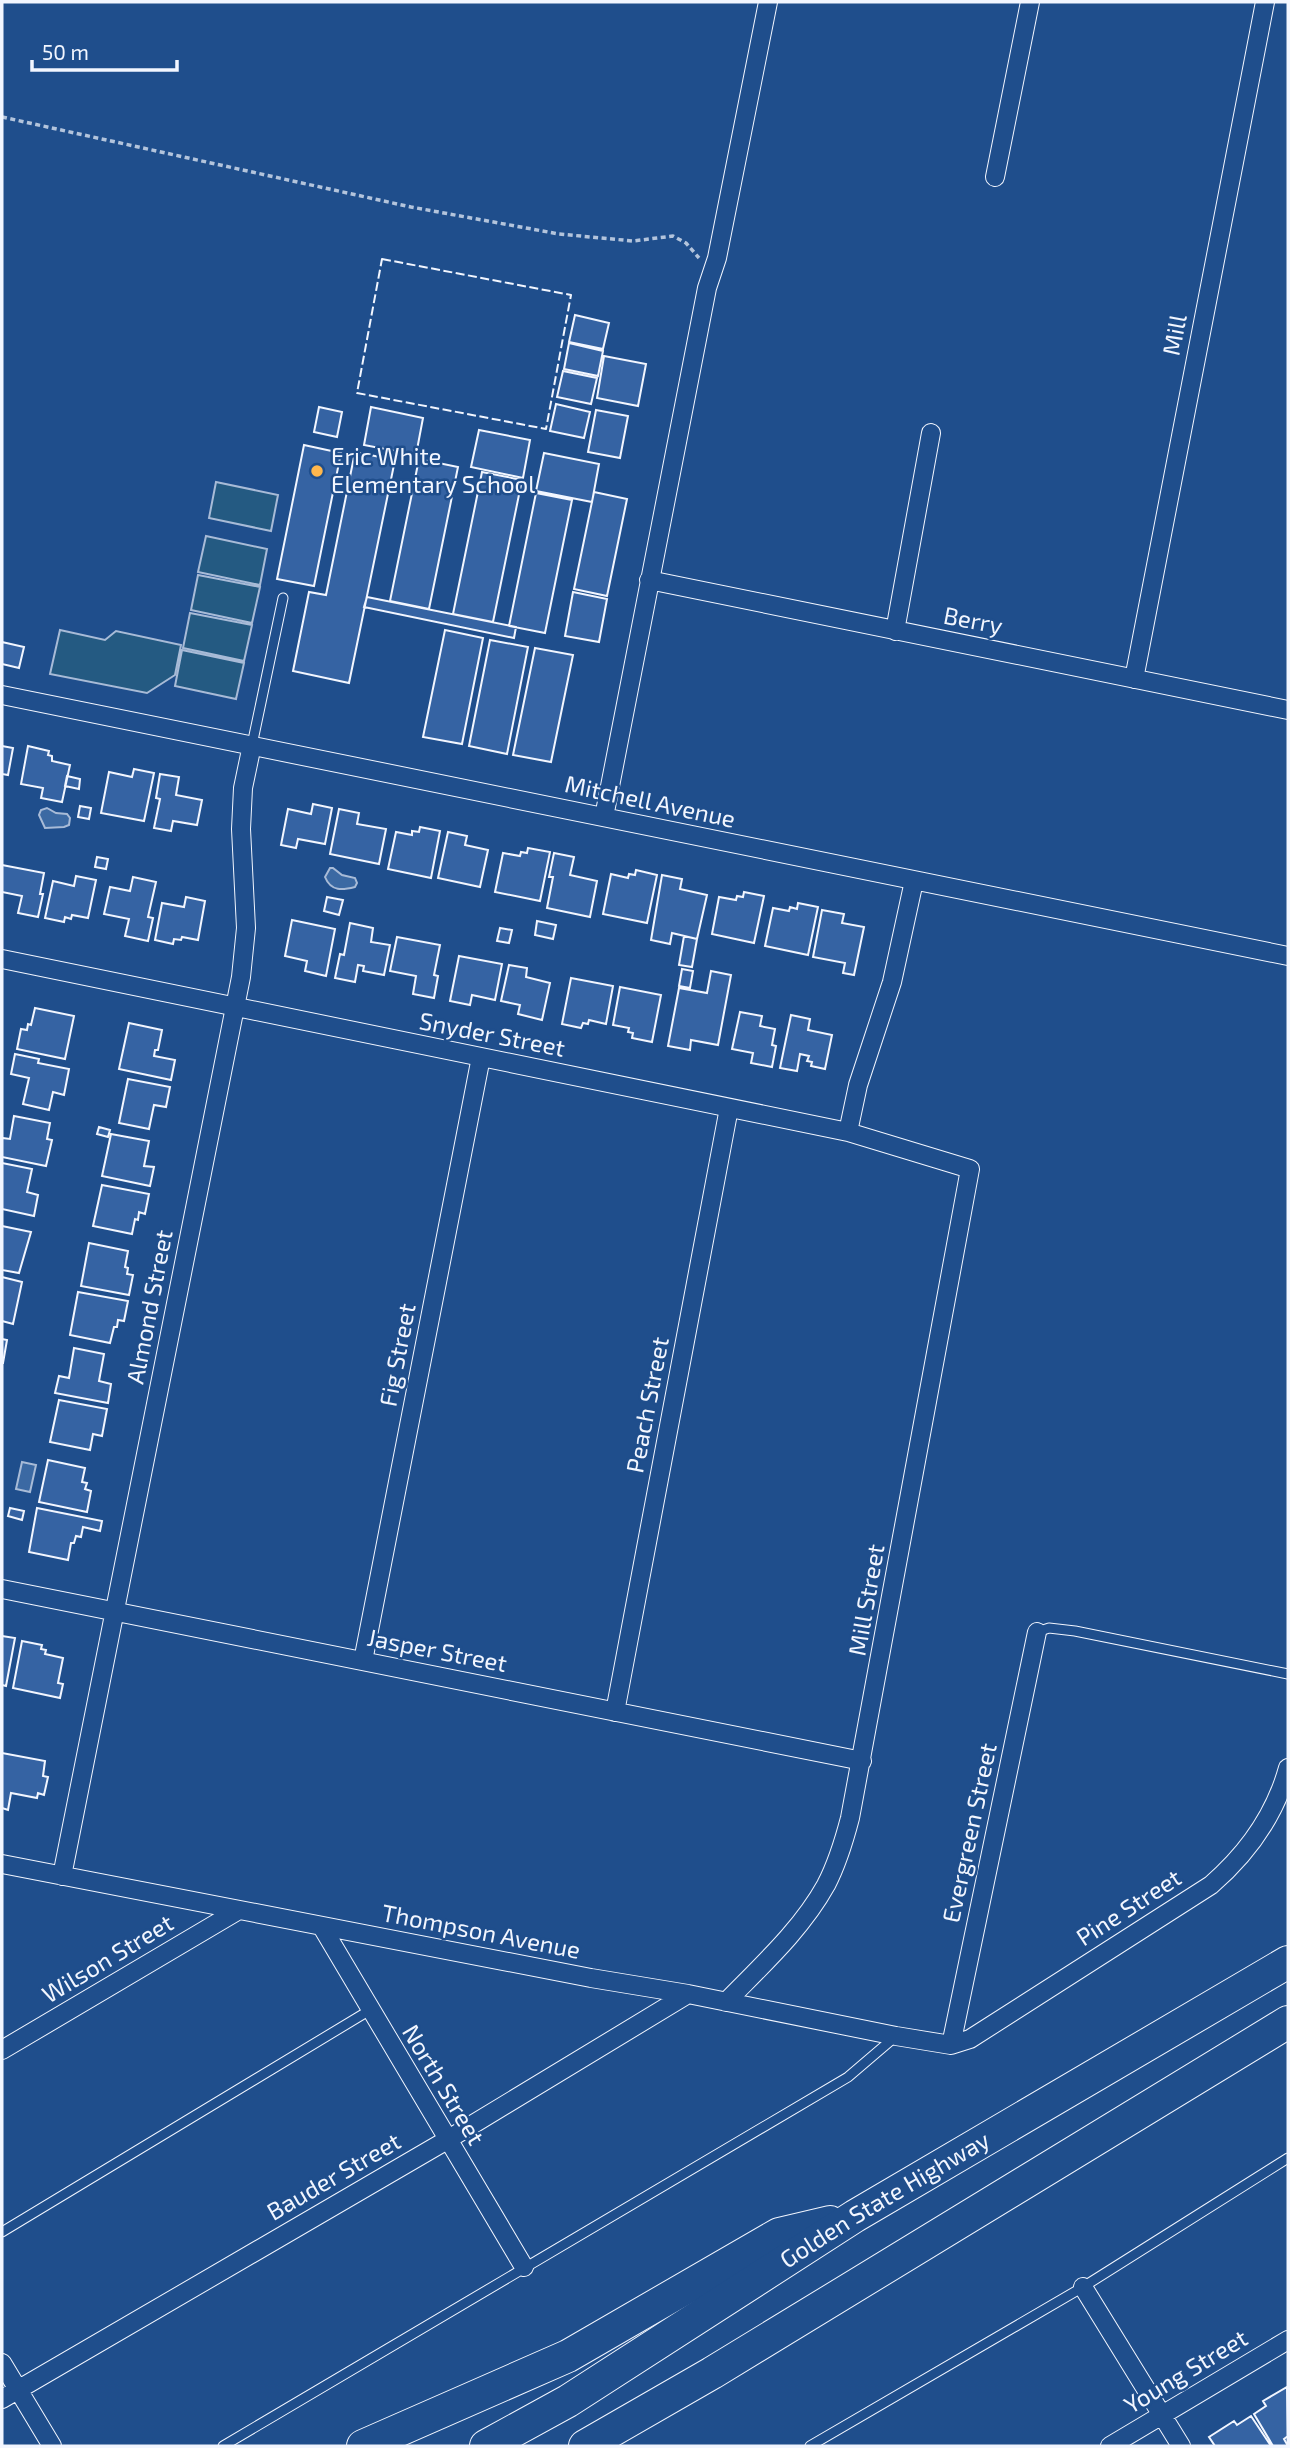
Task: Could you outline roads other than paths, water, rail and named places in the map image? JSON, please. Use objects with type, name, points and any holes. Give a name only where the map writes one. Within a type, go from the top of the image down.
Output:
[{"type":"highway","name":"Golden State Highway","points":[[486,2446],[568,2402],[855,2216],[1288,1962]]},
{"type":"highway","points":[[585,2446],[712,2373],[1288,2022]]},
{"type":"highway","points":[[363,2446],[568,2356],[779,2234],[855,2216]]},
{"type":"highway","points":[[606,2446],[712,2373]]},
{"type":"street","points":[[604,817],[707,288],[717,258],[768,2]]},
{"type":"street","points":[[995,177],[1030,2]]},
{"type":"street","name":"Mill","points":[[1134,678],[1265,2]]},
{"type":"street","points":[[895,631],[931,433]]},
{"type":"street","name":"Berry","points":[[649,580],[1288,710]]},
{"type":"street","name":"Mitchell Avenue","points":[[2,695],[1288,956]]},
{"type":"street","name":"Almond Street","points":[[62,1876],[241,976],[246,928],[241,829],[243,799],[253,745]]},
{"type":"street","points":[[848,1132],[858,1085],[892,982],[914,881]]},
{"type":"street","name":"Snyder Street","points":[[2,959],[848,1132],[970,1169]]},
{"type":"street","name":"Fig Street","points":[[363,1661],[481,1057]]},
{"type":"street","name":"Peach Street","points":[[615,1712],[729,1108]]},
{"type":"street","name":"Mill Street","points":[[726,2002],[785,1941],[810,1910],[826,1885],[850,1818],[970,1169]]},
{"type":"street","name":"Jasper Street","points":[[2,1589],[862,1761]]},
{"type":"street","name":"Evergreen Street","points":[[951,2045],[1037,1632]]},
{"type":"street","name":"Pine Street","points":[[951,2045],[970,2039],[1211,1885],[1231,1868],[1263,1827],[1288,1768]]},
{"type":"street","name":"Thompson Avenue","points":[[2,1864],[951,2045]]},
{"type":"street","name":"Wilson Street","points":[[2,2050],[239,1910]]},
{"type":"street","name":"North Street","points":[[322,1927],[524,2267]]},
{"type":"street","name":"Bauder Street","points":[[2,2399],[447,2140],[688,1994]]},
{"type":"street","points":[[1083,2287],[1181,2446]]},
{"type":"street","name":"Young Street","points":[[1110,2446],[1288,2340]]},
{"type":"street","points":[[2,2363],[52,2446]]},
{"type":"lane","points":[[253,745],[283,598]]},
{"type":"lane","points":[[1037,1632],[1049,1628],[1075,1631],[1288,1674]]},
{"type":"lane","points":[[2,2232],[370,2010]]},
{"type":"lane","points":[[223,2446],[848,2077],[895,2036]]},
{"type":"lane","points":[[810,2446],[1083,2287],[1288,2158]]},
{"type":"place","name":"Eric White Elementary School","points":[[317,471]]}]
